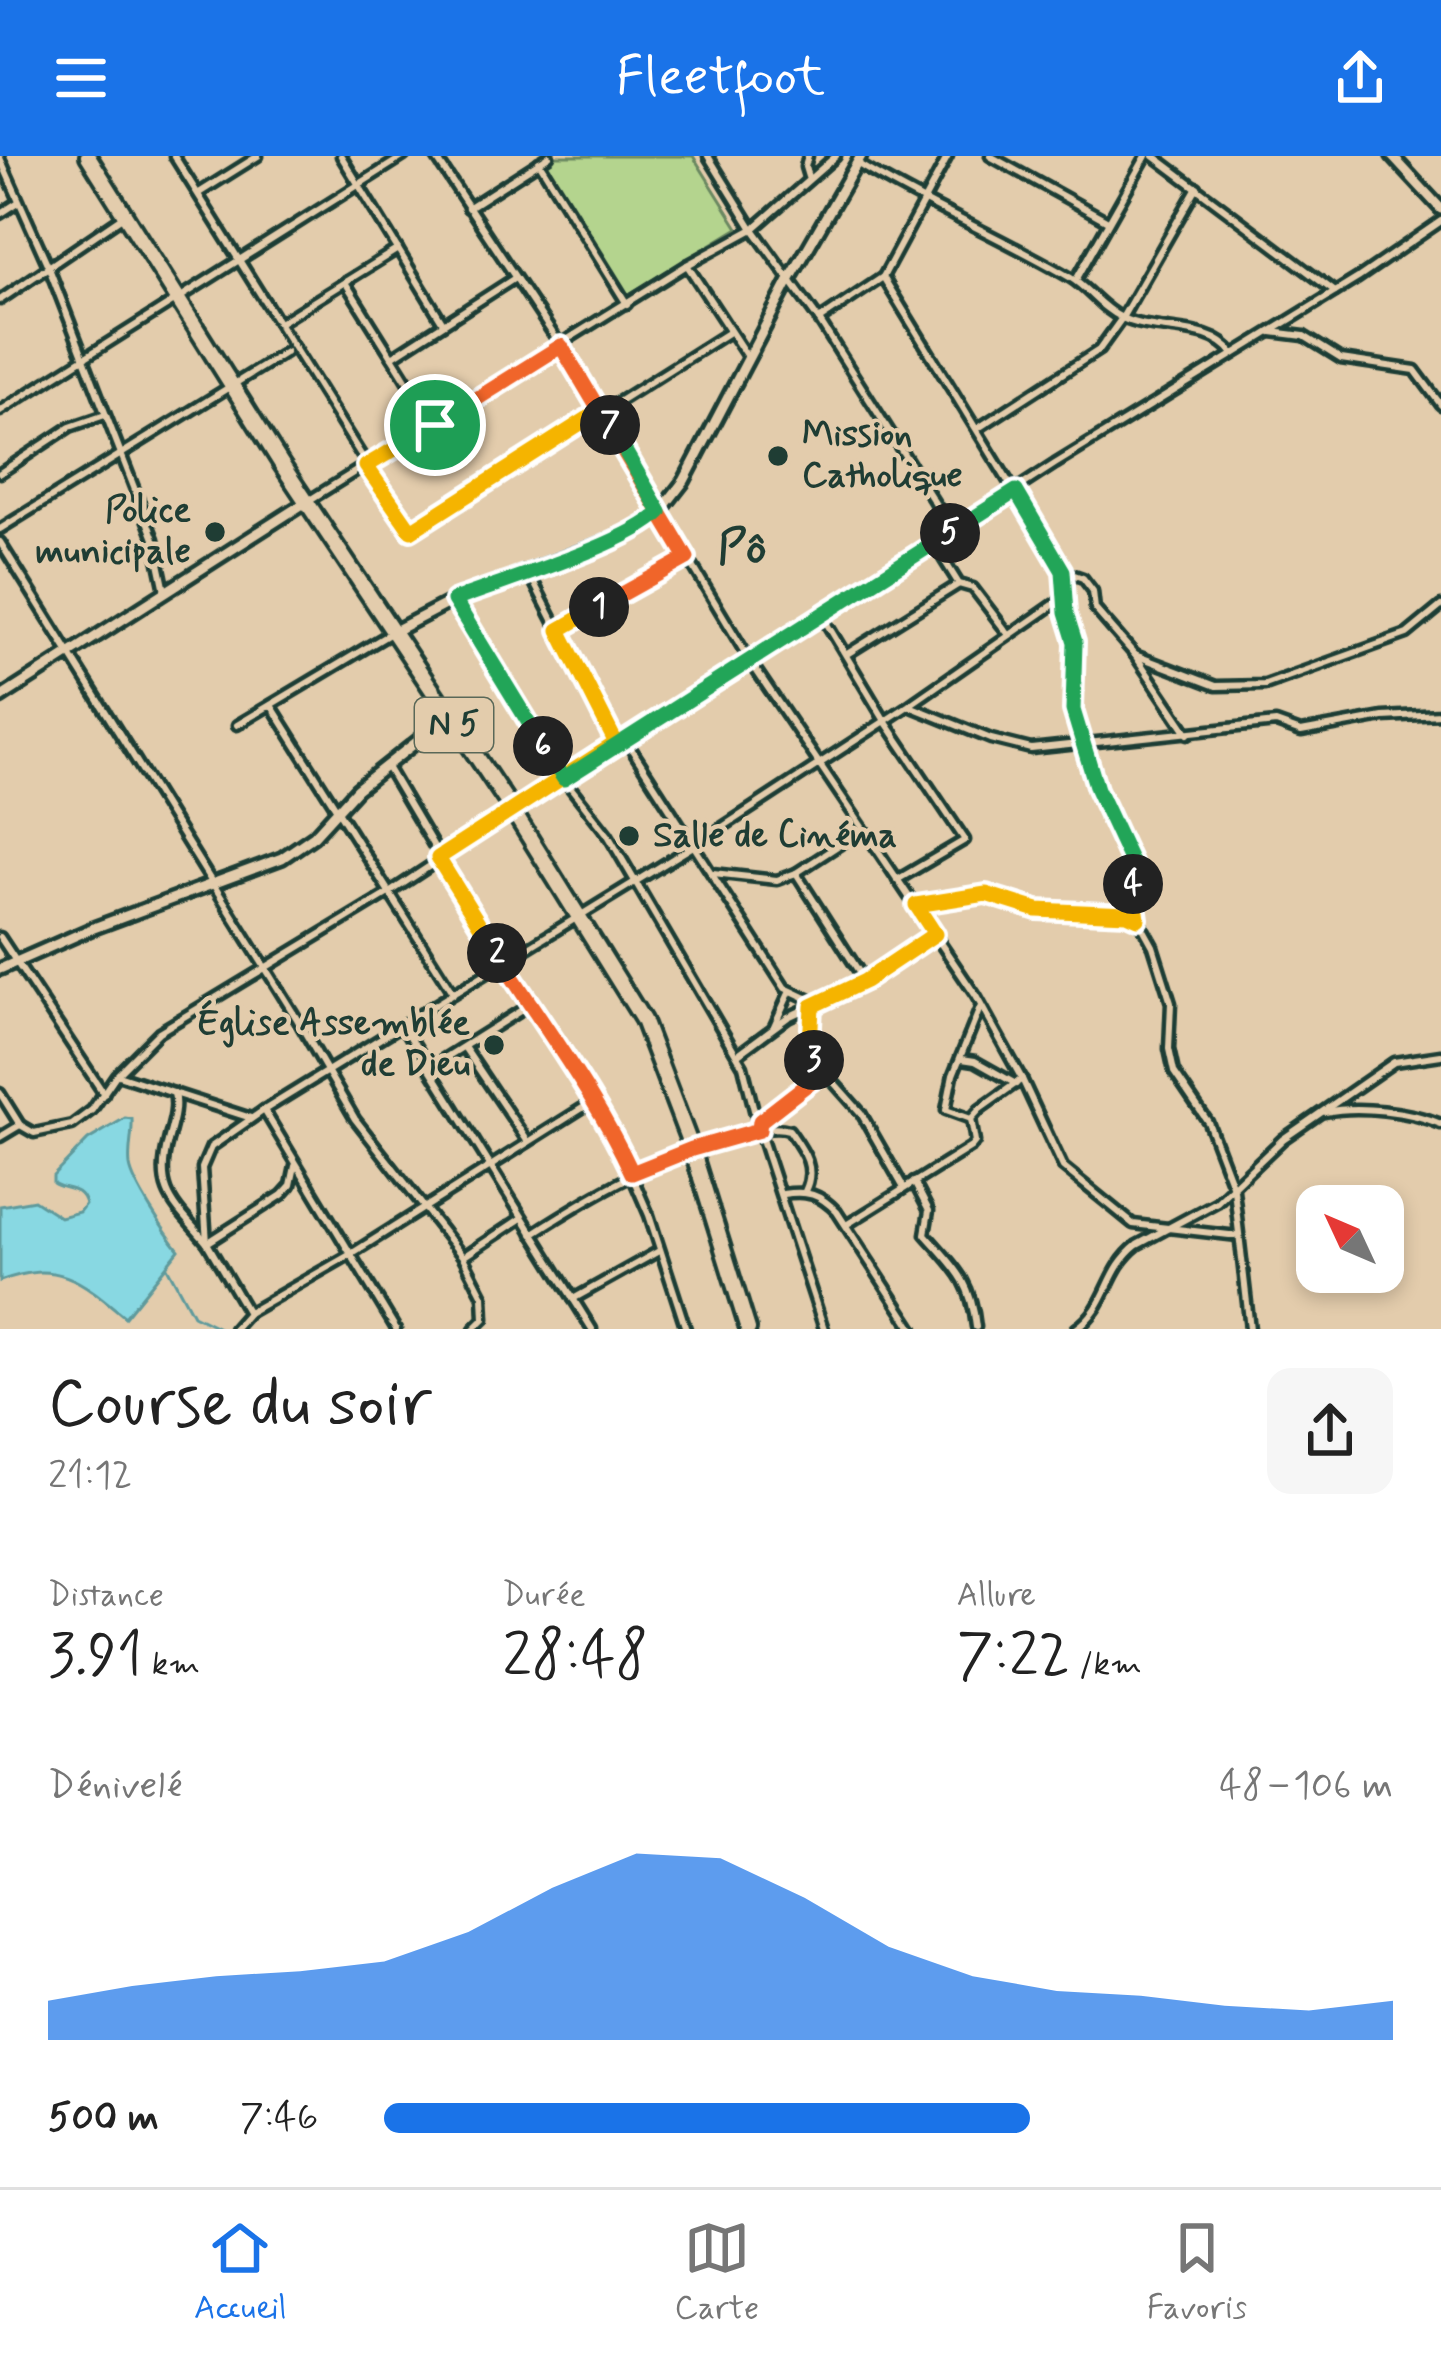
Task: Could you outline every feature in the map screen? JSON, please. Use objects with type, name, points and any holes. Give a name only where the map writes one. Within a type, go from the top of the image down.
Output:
[{"type":"highway","name":"N 5","points":[[88,156],[306,502],[513,811],[644,1020],[692,1149],[748,1329]]},
{"type":"main road","points":[[1392,156],[1441,209]]},
{"type":"main road","points":[[392,633],[454,600],[624,535],[660,512],[684,481],[790,279],[860,160]]},
{"type":"main road","points":[[2,694],[166,595],[306,502]]},
{"type":"main road","points":[[0,969],[91,928],[298,848],[357,789],[448,717]]},
{"type":"street","points":[[174,156],[409,530],[729,332]]},
{"type":"street","points":[[199,193],[259,156]]},
{"type":"street","points":[[341,156],[443,322]]},
{"type":"street","points":[[0,411],[404,156]]},
{"type":"street","points":[[435,156],[561,346],[751,661],[981,1005],[1063,1167],[1132,1224],[1238,1237]]},
{"type":"street","points":[[468,208],[549,156]]},
{"type":"street","points":[[708,156],[953,531]]},
{"type":"street","points":[[808,156],[808,177]]},
{"type":"street","points":[[306,502],[687,265],[753,229],[836,156]]},
{"type":"street","points":[[819,320],[884,277],[948,156]]},
{"type":"street","points":[[990,156],[1106,220]]},
{"type":"street","points":[[1076,280],[1106,220],[1150,156],[1335,292]]},
{"type":"street","points":[[0,158],[49,268],[154,538],[166,595]]},
{"type":"street","points":[[860,160],[922,203],[1076,280],[1122,318],[1168,332],[1211,336],[1226,344],[1234,356]]},
{"type":"street","points":[[539,162],[627,304]]},
{"type":"street","points":[[979,428],[1100,350],[1197,187]]},
{"type":"street","points":[[0,214],[17,203]]},
{"type":"street","points":[[0,300],[125,214]]},
{"type":"street","points":[[0,1093],[20,1125],[34,1133],[72,1125],[159,1033],[392,891],[620,740],[1272,332],[1441,220]]},
{"type":"street","points":[[279,323],[399,248]]},
{"type":"street","points":[[687,265],[750,361]]},
{"type":"street","points":[[392,357],[516,277]]},
{"type":"street","points":[[884,277],[1063,571],[1066,613],[1075,642],[1073,710],[1097,789],[1131,862],[1138,919],[1154,946],[1171,1003],[1169,1049],[1174,1072],[1208,1122],[1234,1190],[1250,1329]]},
{"type":"street","points":[[345,282],[435,425]]},
{"type":"street","points":[[1272,332],[1304,335],[1342,359],[1414,370],[1441,405]]},
{"type":"street","points":[[0,529],[286,352],[290,340]]},
{"type":"street","points":[[286,352],[299,355]]},
{"type":"street","points":[[0,473],[70,427],[105,416]]},
{"type":"street","points":[[0,542],[355,1119],[463,1257],[483,1296],[484,1319],[474,1329]]},
{"type":"street","points":[[934,544],[959,584],[973,588],[1009,635]]},
{"type":"street","points":[[559,630],[687,558]]},
{"type":"street","points":[[1063,571],[1083,578],[1093,591],[1095,609],[1135,655],[1189,735]]},
{"type":"street","points":[[528,572],[620,740],[695,845],[758,948],[790,991],[814,1004]]},
{"type":"street","points":[[848,654],[959,584]]},
{"type":"street","points":[[206,1243],[202,1168],[212,1147],[452,992],[695,845],[1066,596]]},
{"type":"street","points":[[454,600],[564,779],[608,835],[737,1055],[824,1329]]},
{"type":"street","points":[[1135,655],[1216,686],[1265,685],[1407,634],[1441,605]]},
{"type":"street","points":[[821,614],[965,840],[897,880]]},
{"type":"street","points":[[237,725],[392,633]]},
{"type":"street","points":[[271,705],[452,992]]},
{"type":"street","points":[[908,706],[921,707],[991,739],[1031,749],[1276,723],[1301,732],[1383,717],[1441,714]]},
{"type":"street","points":[[387,767],[632,1173],[686,1329]]},
{"type":"street","points":[[713,873],[777,880],[862,830]]},
{"type":"street","points":[[796,873],[865,981]]},
{"type":"street","points":[[916,905],[986,894],[1037,910],[1127,914],[1138,919]]},
{"type":"street","points":[[737,1055],[814,1004],[865,981],[935,934]]},
{"type":"street","points":[[0,937],[104,1094]]},
{"type":"street","points":[[774,1029],[790,991]]},
{"type":"street","points":[[814,1004],[810,1048],[823,1072],[860,1113],[904,1188]]},
{"type":"street","points":[[971,1119],[946,1110],[953,1075],[981,1005]]},
{"type":"street","points":[[429,1068],[528,1006]]},
{"type":"street","points":[[402,1024],[592,1329]]},
{"type":"street","points":[[464,1047],[528,1142]]},
{"type":"street","points":[[1076,1329],[1099,1308],[1104,1288],[1125,1254],[1234,1190],[1282,1138],[1394,1062],[1441,1054]]},
{"type":"street","points":[[962,1059],[1019,1081]]},
{"type":"street","points":[[532,1234],[632,1173],[759,1125],[823,1072]]},
{"type":"street","points":[[116,1075],[251,1118]]},
{"type":"street","points":[[846,1225],[975,1142],[971,1119],[1019,1081]]},
{"type":"street","points":[[174,1093],[160,1172],[166,1194],[206,1243],[248,1313]]},
{"type":"street","points":[[234,1329],[248,1313],[592,1102]]},
{"type":"street","points":[[1322,1113],[1350,1107],[1377,1114],[1414,1113],[1441,1124]]},
{"type":"street","points":[[264,1110],[396,1329]]},
{"type":"street","points":[[0,1137],[20,1125]]},
{"type":"street","points":[[759,1125],[790,1130],[811,1166],[806,1191]]},
{"type":"street","points":[[206,1243],[282,1196],[291,1185],[296,1162]]},
{"type":"street","points":[[914,1182],[929,1211],[925,1234],[946,1253],[964,1282],[974,1302],[976,1328]]},
{"type":"street","points":[[782,1194],[806,1191],[825,1200],[913,1329]]},
{"type":"street","points":[[463,1257],[521,1218]]},
{"type":"street","points":[[573,1299],[661,1250]]},
{"type":"green space","points":[[551,156],[693,156],[738,228],[626,296],[544,160]]},
{"type":"water","points":[[125,1118],[132,1119],[132,1174],[179,1250],[125,1317],[67,1277],[37,1272],[0,1281],[0,1206],[34,1200],[60,1217],[79,1212],[83,1198],[53,1183],[53,1176],[88,1140]]},
{"type":"waterway","points":[[167,1267],[193,1315],[221,1329]]},
{"type":"place","name":"Mission Catholique","points":[[778,456]]},
{"type":"place","name":"Police municipale","points":[[215,532]]},
{"type":"place","name":"Salle de Cinéma","points":[[629,836]]},
{"type":"place","name":"Église Assemblée de Dieu","points":[[494,1045]]},
{"type":"district","name":"Pô","points":[[742,548]]},
{"type":"route","points":[[435,425],[366,466],[409,530],[601,410],[660,512],[624,535],[454,600],[564,779],[1016,491],[1063,571],[1066,613],[1075,642],[1073,710],[1097,789],[1131,862],[1138,919],[1127,914],[1037,910],[986,894],[916,905],[935,934],[865,981],[812,1006],[810,1048],[823,1072],[760,1121],[759,1130],[632,1173],[438,858],[564,779],[616,743],[559,630],[687,558],[601,410],[561,346],[435,425]]}]
